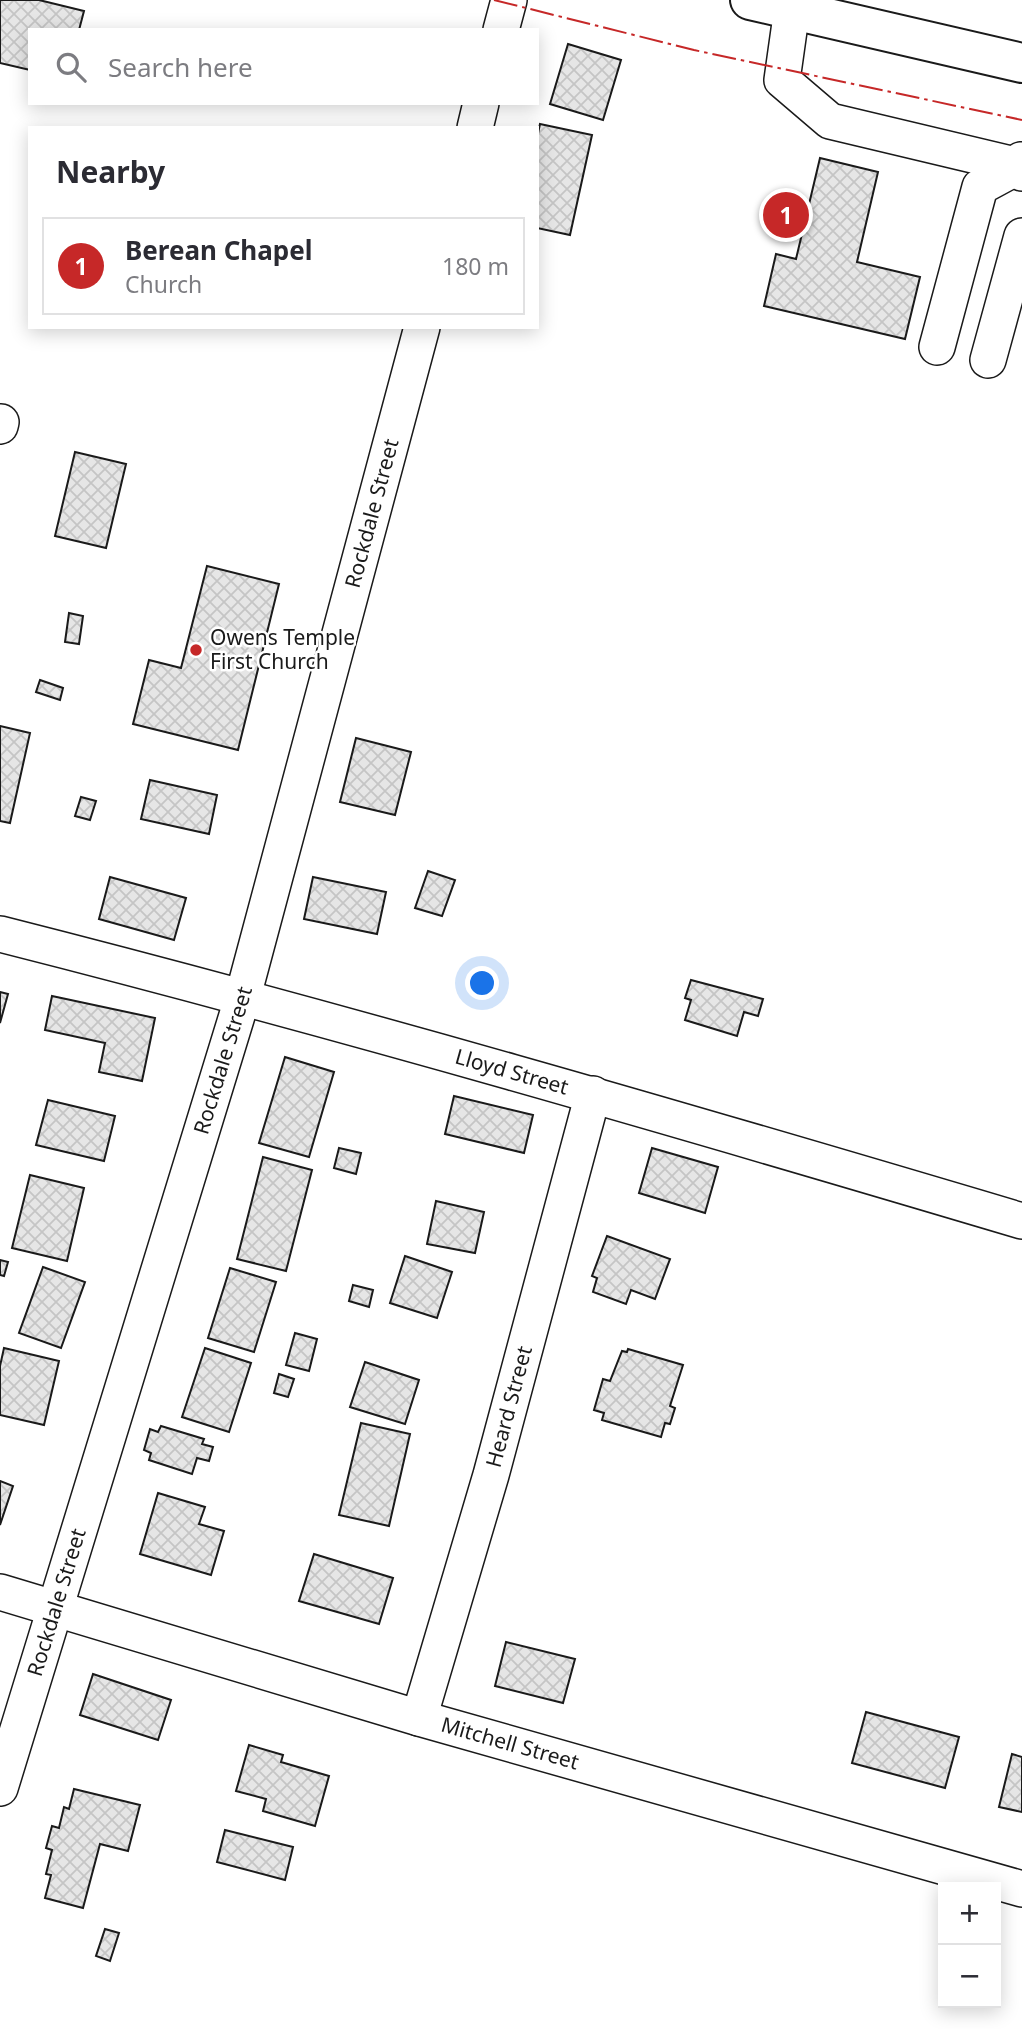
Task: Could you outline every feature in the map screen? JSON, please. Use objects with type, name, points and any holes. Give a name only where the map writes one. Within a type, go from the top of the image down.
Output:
[{"type":"main road","points":[[776,4],[1022,63]]},
{"type":"street","points":[[502,28],[509,0]]},
{"type":"street","points":[[776,4],[782,80],[830,121],[1021,165]]},
{"type":"street","points":[[475,126],[481,105]]},
{"type":"street","points":[[937,347],[980,187],[1021,165]]},
{"type":"street","points":[[988,360],[1022,236]]},
{"type":"street","name":"Rockdale Street","points":[[0,1788],[243,996],[421,329]]},
{"type":"street","name":"Lloyd Street","points":[[0,934],[243,996],[593,1094],[1022,1221]]},
{"type":"street","name":"Heard Street","points":[[419,1718],[491,1475],[593,1094]]},
{"type":"street","name":"Mitchell Street","points":[[0,1592],[419,1718],[1022,1889]]},
{"type":"building","points":[[0,0],[39,0],[84,11],[80,28],[28,28],[28,70],[0,63]]},
{"type":"building","points":[[568,44],[621,60],[603,120],[550,104]]},
{"type":"building","points":[[540,124],[592,135],[570,235],[539,228]]},
{"type":"building","points":[[820,158],[878,172],[857,262],[920,277],[905,339],[764,306],[776,254],[796,259]]},
{"type":"building","points":[[75,452],[126,464],[106,548],[55,536]]},
{"type":"building","points":[[207,566],[279,584],[238,750],[133,724],[149,660],[181,668]]},
{"type":"building","points":[[69,613],[83,616],[79,644],[65,642]]},
{"type":"building","points":[[40,680],[63,688],[60,700],[36,692]]},
{"type":"building","points":[[0,726],[30,733],[10,823],[0,821]]},
{"type":"building","points":[[356,738],[411,752],[395,815],[340,802]]},
{"type":"building","points":[[150,780],[217,795],[209,834],[141,819]]},
{"type":"building","points":[[81,797],[96,801],[90,820],[75,816]]},
{"type":"building","points":[[428,871],[455,880],[442,916],[415,908]]},
{"type":"building","points":[[110,877],[186,898],[174,940],[99,919]]},
{"type":"building","points":[[313,877],[386,892],[377,934],[304,919]]},
{"type":"building","points":[[691,980],[763,999],[758,1016],[744,1012],[737,1036],[685,1020],[691,1000],[685,998]]},
{"type":"building","points":[[0,992],[8,994],[0,1023]]},
{"type":"building","points":[[52,996],[155,1018],[142,1081],[99,1072],[105,1043],[45,1030]]},
{"type":"building","points":[[285,1057],[334,1072],[309,1157],[259,1143]]},
{"type":"building","points":[[454,1096],[533,1115],[524,1153],[445,1134]]},
{"type":"building","points":[[48,1100],[115,1116],[104,1161],[36,1145]]},
{"type":"building","points":[[339,1148],[361,1153],[356,1174],[334,1168]]},
{"type":"building","points":[[652,1148],[718,1167],[705,1213],[639,1193]]},
{"type":"building","points":[[263,1157],[312,1170],[286,1271],[237,1259]]},
{"type":"building","points":[[30,1175],[84,1188],[67,1261],[12,1248]]},
{"type":"building","points":[[436,1201],[484,1212],[475,1253],[427,1244]]},
{"type":"building","points":[[607,1236],[670,1259],[655,1299],[631,1290],[626,1304],[593,1292],[597,1278],[592,1276]]},
{"type":"building","points":[[405,1256],[452,1272],[437,1318],[390,1303]]},
{"type":"building","points":[[0,1260],[8,1262],[4,1276],[0,1275]]},
{"type":"building","points":[[43,1267],[85,1282],[61,1348],[19,1333]]},
{"type":"building","points":[[230,1268],[276,1282],[254,1352],[208,1338]]},
{"type":"building","points":[[353,1285],[373,1290],[369,1307],[349,1301]]},
{"type":"building","points":[[295,1333],[317,1339],[309,1371],[286,1365]]},
{"type":"building","points":[[4,1348],[59,1361],[44,1425],[0,1415],[0,1366]]},
{"type":"building","points":[[205,1348],[251,1363],[229,1432],[182,1417]]},
{"type":"building","points":[[628,1349],[683,1365],[670,1406],[675,1408],[670,1424],[665,1423],[661,1437],[602,1420],[604,1413],[594,1410],[603,1379],[610,1381],[622,1351],[627,1352]]},
{"type":"building","points":[[365,1362],[419,1380],[405,1424],[350,1407]]},
{"type":"building","points":[[279,1374],[294,1379],[288,1397],[274,1393]]},
{"type":"building","points":[[361,1423],[410,1434],[389,1526],[339,1515]]},
{"type":"building","points":[[161,1426],[204,1439],[202,1444],[213,1447],[209,1461],[197,1458],[192,1474],[149,1460],[151,1453],[144,1450],[150,1429],[158,1432]]},
{"type":"building","points":[[0,1481],[13,1486],[0,1525]]},
{"type":"building","points":[[158,1493],[205,1507],[199,1524],[224,1531],[211,1575],[140,1554]]},
{"type":"building","points":[[314,1554],[393,1578],[379,1624],[299,1601]]},
{"type":"building","points":[[506,1642],[575,1659],[563,1703],[495,1686]]},
{"type":"building","points":[[93,1674],[171,1700],[158,1740],[80,1715]]},
{"type":"building","points":[[866,1712],[959,1737],[945,1788],[852,1763]]},
{"type":"building","points":[[249,1745],[283,1755],[281,1762],[329,1776],[315,1826],[263,1811],[266,1799],[236,1791]]},
{"type":"building","points":[[1012,1754],[1022,1757],[1022,1812],[999,1807]]},
{"type":"building","points":[[74,1789],[140,1805],[128,1851],[100,1844],[83,1908],[45,1898],[51,1875],[46,1874],[52,1850],[46,1848],[52,1826],[59,1828],[64,1807],[69,1809]]},
{"type":"building","points":[[225,1830],[293,1847],[285,1880],[217,1862]]},
{"type":"building","points":[[105,1929],[119,1933],[110,1961],[96,1956]]},
{"type":"power","points":[[494,0],[694,50],[1022,120]]},
{"type":"place","name":"Berean Chapel","points":[[786,215]]},
{"type":"place","name":"Owens Temple First Church","points":[[196,650]]}]
